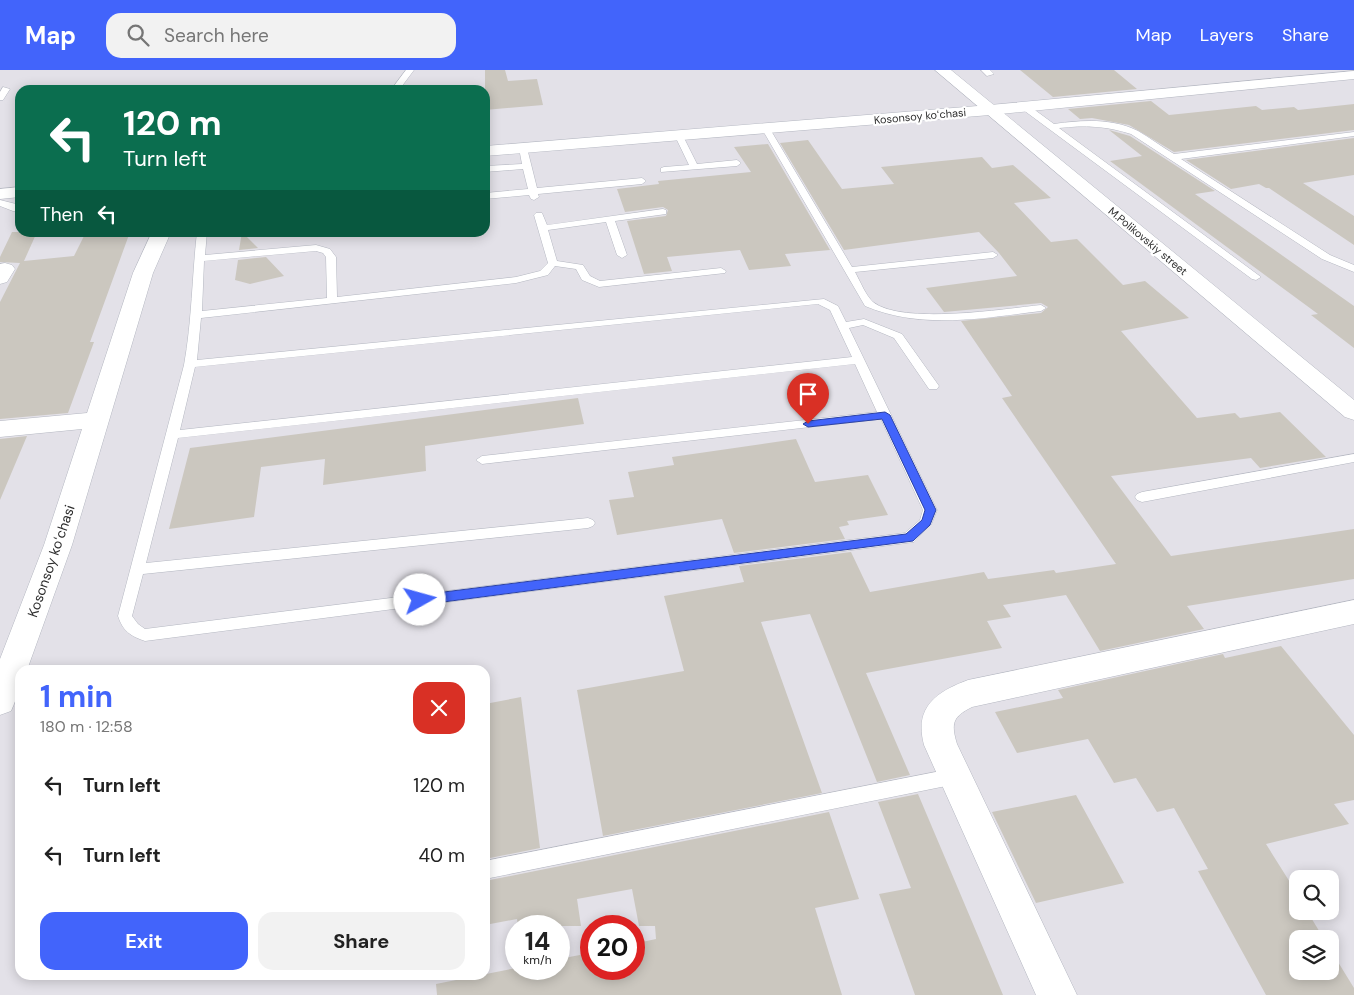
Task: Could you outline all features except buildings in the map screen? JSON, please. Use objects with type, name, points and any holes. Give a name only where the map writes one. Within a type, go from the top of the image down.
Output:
[{"type":"street","name":"M.Polikovskiy street","points":[[942,70],[1354,412]]},
{"type":"street","name":"Kosonsoy koʻchasi","points":[[490,138],[975,97],[1267,70]]},
{"type":"street","name":"Kosonsoy koʻchasi","points":[[490,151],[1025,107],[1354,75]]},
{"type":"street","points":[[0,180],[15,179]]},
{"type":"street","points":[[0,194],[15,192]]},
{"type":"street","name":"Kosonsoy koʻchasi","points":[[0,701],[58,545],[143,273],[160,237]]},
{"type":"street","points":[[0,429],[97,420]]},
{"type":"street","points":[[1057,995],[941,745],[937,727],[939,717],[944,709],[956,698],[1354,612]]},
{"type":"lane","points":[[399,85],[410,70]]},
{"type":"lane","points":[[0,98],[6,89]]},
{"type":"lane","points":[[1025,107],[1256,277]]},
{"type":"lane","points":[[1053,127],[1094,122],[1134,132],[1326,258],[1354,269]]},
{"type":"lane","points":[[766,128],[869,304],[892,314],[955,318],[1041,308]]},
{"type":"lane","points":[[1172,158],[1354,134]]},
{"type":"lane","points":[[679,136],[694,167]]},
{"type":"lane","points":[[523,148],[533,194]]},
{"type":"lane","points":[[664,170],[737,163]]},
{"type":"lane","points":[[490,169],[527,166]]},
{"type":"lane","points":[[490,196],[533,194],[642,181]]},
{"type":"lane","points":[[0,203],[15,208]]},
{"type":"lane","points":[[543,228],[663,212]]},
{"type":"lane","points":[[540,215],[553,263]]},
{"type":"lane","points":[[609,219],[622,255]]},
{"type":"lane","points":[[190,364],[814,301],[831,305],[843,326],[930,510],[926,522],[909,538],[146,635],[130,628],[125,616],[190,364],[198,315],[198,259],[201,237]]},
{"type":"lane","points":[[198,259],[316,248],[327,251],[331,257],[332,299]]},
{"type":"lane","points":[[848,270],[993,256]]},
{"type":"lane","points":[[553,263],[578,268],[586,278],[599,284],[721,271]]},
{"type":"lane","points":[[198,315],[516,280],[544,273],[553,263]]},
{"type":"lane","points":[[843,326],[864,322],[898,336],[933,386]]},
{"type":"lane","points":[[172,435],[858,360]]},
{"type":"lane","points":[[482,460],[885,415]]},
{"type":"lane","points":[[1142,497],[1354,458]]},
{"type":"lane","points":[[137,569],[588,523]]},
{"type":"lane","points":[[490,869],[956,776]]},
{"type":"shaded area","points":[[0,70],[1354,70],[1354,995],[0,995]]},
{"type":"route","points":[[420,600],[909,538],[919,530],[926,522],[930,510],[885,415],[808,424]]}]
